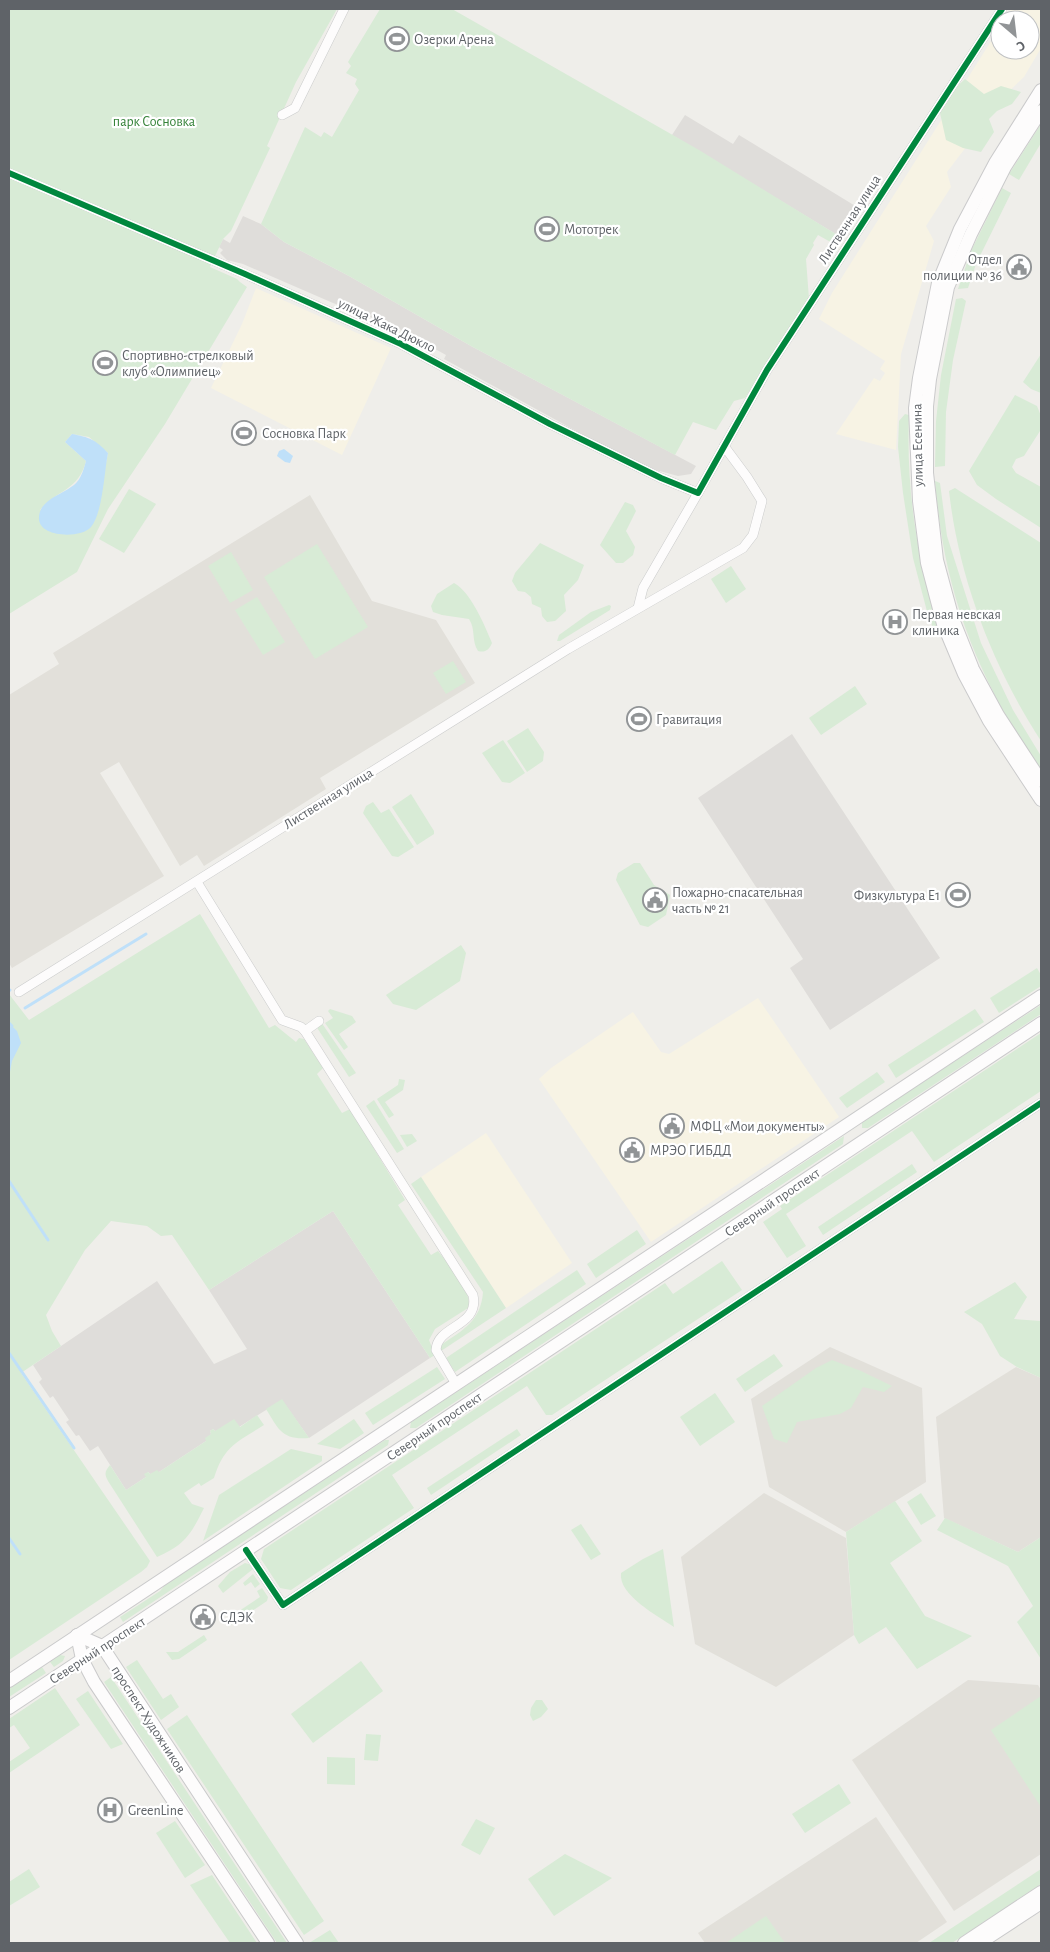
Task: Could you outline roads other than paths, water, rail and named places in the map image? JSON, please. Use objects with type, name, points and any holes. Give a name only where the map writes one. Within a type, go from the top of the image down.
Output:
[{"type":"main road","name":"улица Есенина","points":[[1041,90],[995,163],[980,191],[960,229],[938,283],[915,408],[919,501],[927,563],[943,624],[964,674],[989,722],[1041,800]]},
{"type":"main road","name":"улица Есенина","points":[[1041,111],[1005,167],[971,234],[948,287],[930,379],[927,406],[927,473],[937,560],[953,620],[973,669],[998,714],[1041,781]]},
{"type":"main road","name":"Северный проспект","points":[[9,1681],[1041,996]]},
{"type":"main road","name":"Северный проспект","points":[[9,1708],[1041,1023]]},
{"type":"main road","points":[[847,1125],[860,1144]]},
{"type":"main road","points":[[77,1635],[102,1646]]},
{"type":"main road","name":"проспект Художников","points":[[77,1635],[82,1660],[94,1682],[268,1943]]},
{"type":"main road","name":"проспект Художников","points":[[102,1646],[297,1943]]},
{"type":"main road","points":[[964,1943],[1041,1892]]},
{"type":"main road","points":[[980,1943],[1041,1903]]},
{"type":"street","points":[[282,115],[295,108],[344,9]]},
{"type":"street","name":"Лиственная улица","points":[[20,992],[568,649],[743,548],[753,535],[762,501],[724,446],[767,370],[1002,9]]},
{"type":"street","name":"улица Жака Дюкло","points":[[9,173],[393,340],[550,424],[662,478],[698,493]]},
{"type":"street","points":[[638,608],[643,588],[724,446]]},
{"type":"street","points":[[197,882],[282,1020],[301,1026],[305,1031],[474,1295],[473,1310],[469,1317],[440,1338],[436,1344],[436,1350],[456,1384]]},
{"type":"street","points":[[305,1031],[319,1022]]},
{"type":"street","points":[[246,1550],[283,1605],[1041,1103]]},
{"type":"water","points":[[72,434],[92,440],[108,453],[101,502],[95,520],[86,531],[70,535],[52,533],[45,529],[40,524],[39,517],[44,505],[77,482],[83,472],[86,461],[65,442]]},
{"type":"water","points":[[284,449],[293,456],[290,463],[277,456],[279,451]]},
{"type":"water","points":[[12,1026],[17,1031],[21,1043],[12,1061],[9,1077],[9,1028]]},
{"type":"waterway","points":[[25,1008],[146,934]]},
{"type":"waterway","points":[[9,1023],[12,1026]]},
{"type":"waterway","points":[[9,1181],[48,1240]]},
{"type":"waterway","points":[[9,1353],[74,1448]]},
{"type":"waterway","points":[[9,1538],[20,1554]]},
{"type":"place","name":"Озерки Арена","points":[[397,39]]},
{"type":"place","name":"Мототрек","points":[[547,229]]},
{"type":"place","name":"Отдел полиции № 36","points":[[1019,267]]},
{"type":"place","name":"Спортивно-стрелковый клуб «Олимпиец»","points":[[105,363]]},
{"type":"place","name":"Сосновка Парк","points":[[244,433]]},
{"type":"place","name":"Первая невская клиника","points":[[895,622]]},
{"type":"place","name":"Гравитация","points":[[639,719]]},
{"type":"place","name":"Физкультура Е1","points":[[958,895]]},
{"type":"place","name":"Пожарно-спасательная часть № 21","points":[[655,900]]},
{"type":"place","name":"МФЦ «Мои документы»","points":[[672,1126]]},
{"type":"place","name":"МРЭО ГИБДД","points":[[632,1150]]},
{"type":"place","name":"СДЭК","points":[[203,1617]]},
{"type":"place","name":"GreenLine","points":[[110,1810]]},
{"type":"park label","name":"парк Сосновка","points":[[154,121]]}]
